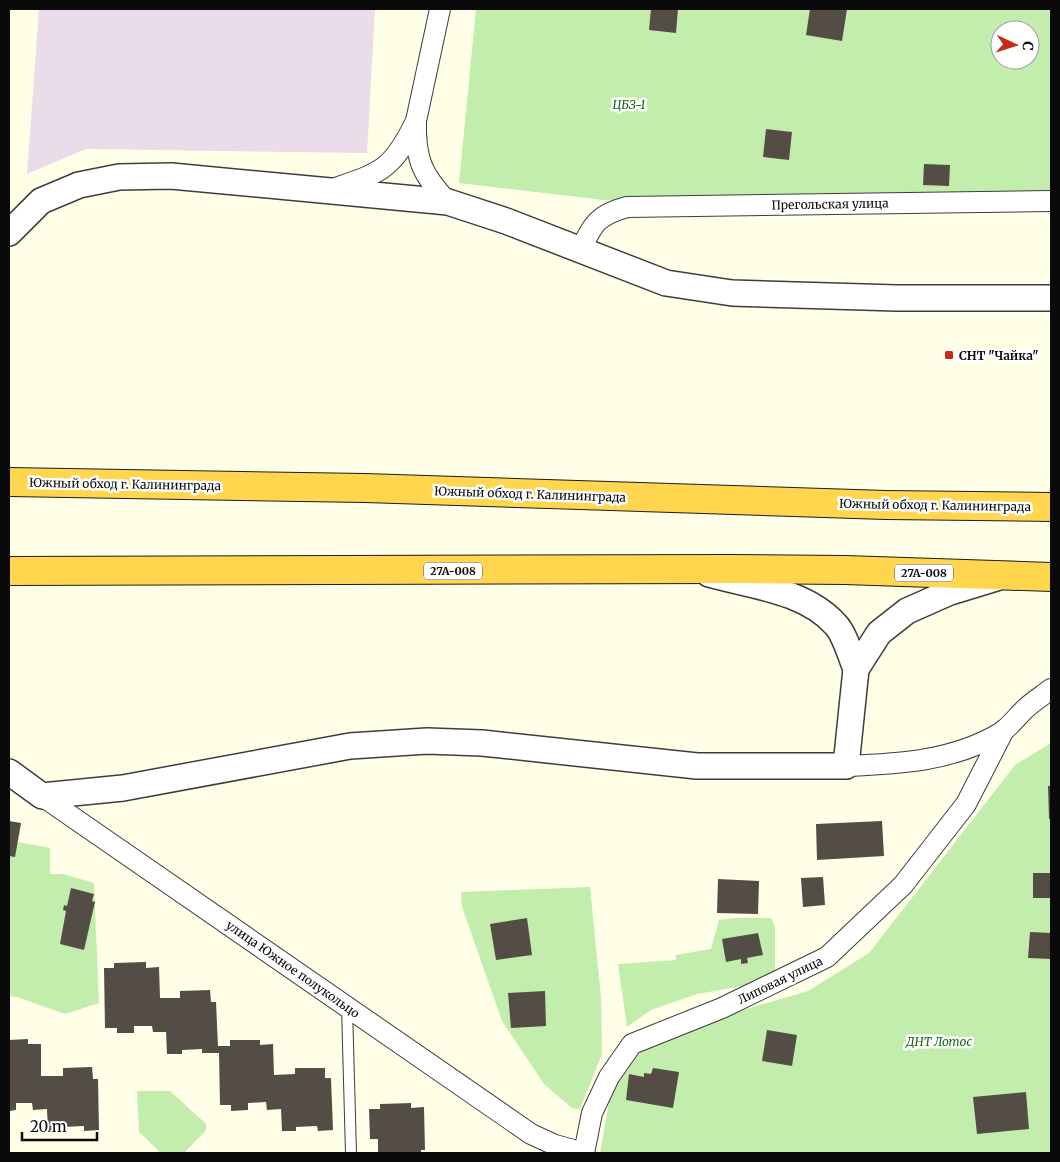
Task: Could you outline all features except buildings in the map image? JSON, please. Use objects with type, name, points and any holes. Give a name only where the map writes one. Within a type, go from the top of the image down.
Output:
[{"type":"highway","name":"Южный обход г. Калининграда","points":[[9,482],[375,489],[886,505],[1051,507]]},
{"type":"highway","name":"27А-008","points":[[9,571],[694,569],[845,570],[1051,577]]},
{"type":"street","points":[[440,9],[416,121],[415,145],[420,164],[431,184],[448,202]]},
{"type":"street","points":[[327,191],[386,168],[403,147],[416,121]]},
{"type":"street","points":[[9,234],[41,201],[79,184],[119,177],[171,176],[448,202],[506,221],[666,283],[732,293],[897,298],[1051,298]]},
{"type":"street","name":"Прегольская улица","points":[[580,251],[593,224],[609,212],[627,208],[1051,201]]},
{"type":"street","points":[[694,569],[782,593],[812,604],[836,625],[856,669]]},
{"type":"street","points":[[846,766],[856,669],[879,633],[907,611],[950,592],[1002,576]]},
{"type":"street","points":[[42,796],[123,788],[350,746],[427,741],[482,743],[697,766],[846,766],[926,760],[952,754],[1004,730],[1026,708],[1051,689]]},
{"type":"street","name":"Липовая улица","points":[[584,1153],[592,1113],[609,1077],[632,1044],[722,1008],[827,957],[903,885],[960,811],[991,759],[1004,730]]},
{"type":"street","name":"улица Южное полукольцо","points":[[9,772],[531,1134],[555,1145],[584,1153]]},
{"type":"lane","points":[[347,1006],[351,1153]]},
{"type":"shaded area","points":[[39,9],[375,9],[367,153],[86,149],[27,174]]},
{"type":"green space","name":"ЦБЗ-1","points":[[476,9],[1051,9],[1051,195],[604,200],[459,183]]},
{"type":"green space","name":"ДНТ Лотос","points":[[1051,743],[1051,1153],[600,1153],[612,1086],[637,1049],[695,1024],[808,991],[869,953],[1015,765]]},
{"type":"green space","points":[[9,821],[21,823],[18,842],[50,848],[50,874],[63,874],[94,883],[99,1003],[65,1014],[9,996]]},
{"type":"green space","points":[[590,887],[601,997],[602,1054],[580,1109],[572,1108],[544,1084],[502,1021],[462,907],[461,892]]},
{"type":"green space","points":[[771,918],[775,927],[775,972],[748,985],[697,994],[651,1010],[627,1027],[618,964],[676,960],[676,955],[711,949],[719,920]]},
{"type":"green space","points":[[137,1091],[170,1091],[206,1124],[206,1130],[184,1153],[161,1153],[139,1132]]},
{"type":"place","name":"СНТ \"Чайка\"","points":[[949,355]]}]
